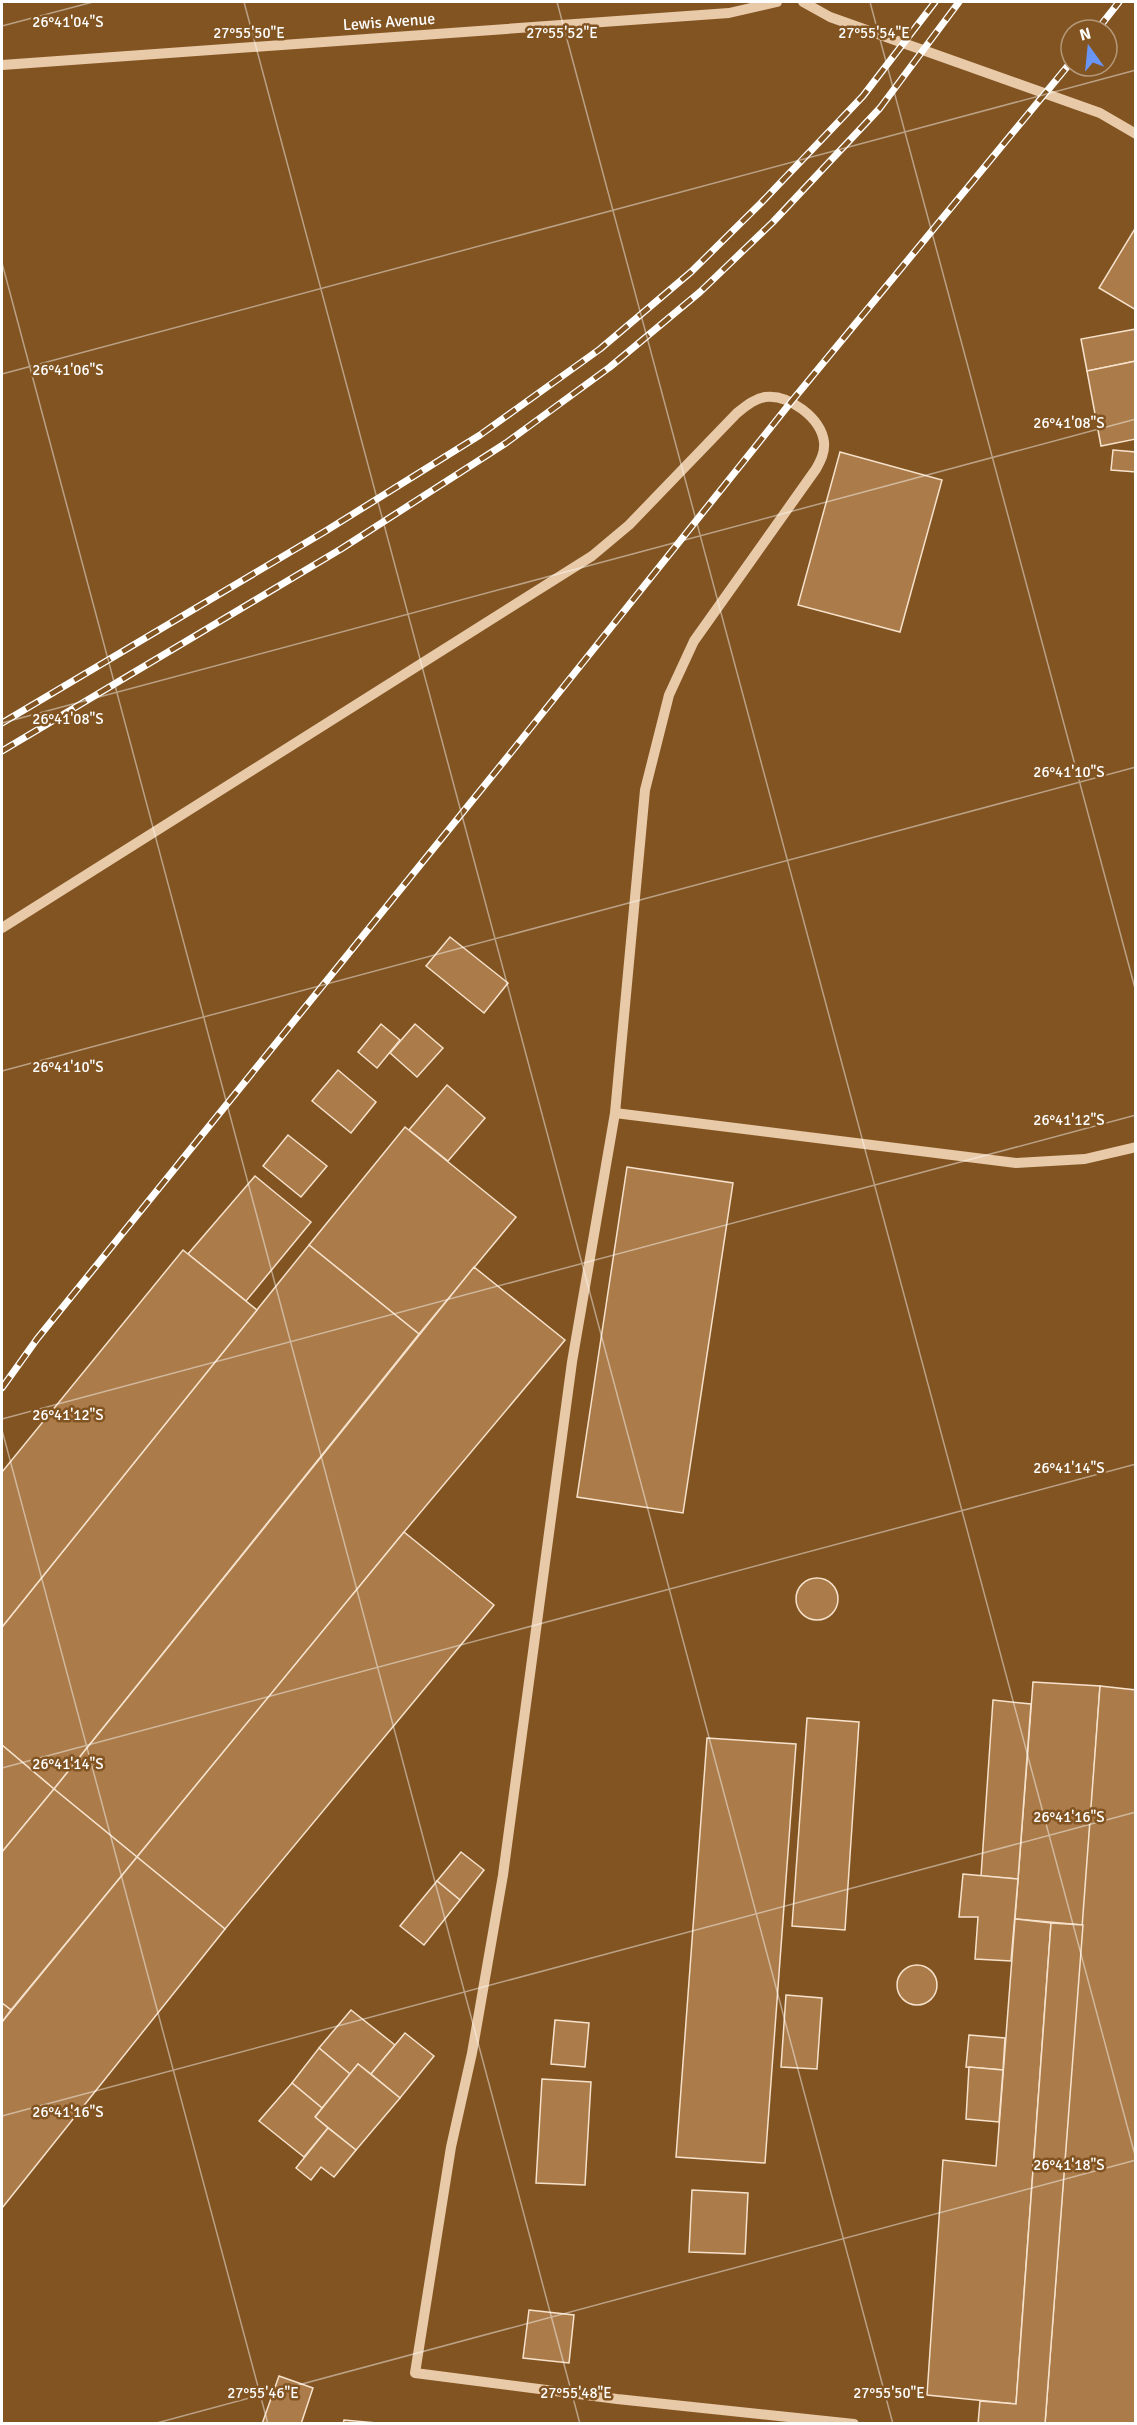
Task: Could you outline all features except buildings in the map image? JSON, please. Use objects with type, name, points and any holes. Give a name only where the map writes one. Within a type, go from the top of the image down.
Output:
[{"type":"street","name":"Lewis Avenue","points":[[2,65],[729,13],[777,2]]},
{"type":"street","points":[[803,2],[830,17],[1100,113],[1136,134]]},
{"type":"street","points":[[2,928],[592,556],[629,525],[737,413],[751,402],[766,397],[791,402],[812,418],[821,429],[824,443],[823,456],[816,469],[694,641],[669,695],[645,790],[615,1113],[572,1362],[503,1875],[472,2053],[451,2147],[415,2373],[617,2399],[854,2424]]},
{"type":"street","points":[[615,1113],[1016,1163],[1085,1159],[1136,1148]]},
{"type":"railway","points":[[2,723],[324,532],[480,435],[600,349],[691,272],[761,203],[863,96],[935,2]]},
{"type":"railway","points":[[2,751],[341,549],[506,443],[610,367],[700,292],[773,222],[880,108],[959,2]]},
{"type":"railway","points":[[1106,18],[1119,2]]},
{"type":"railway","points":[[2,1388],[37,1339],[791,402],[1059,77]]}]
